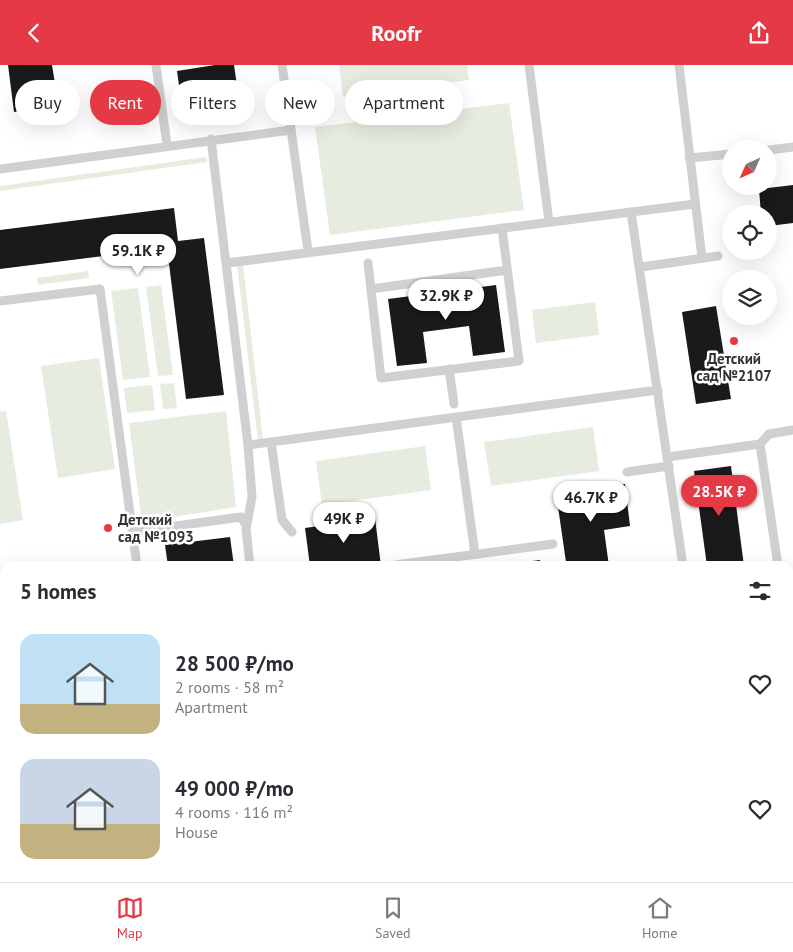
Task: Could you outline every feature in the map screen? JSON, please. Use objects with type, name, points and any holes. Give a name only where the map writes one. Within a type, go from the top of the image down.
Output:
[{"type":"lane","points":[[156,65],[167,145]]},
{"type":"lane","points":[[289,65],[283,69],[308,251]]},
{"type":"lane","points":[[529,65],[549,222]]},
{"type":"lane","points":[[678,65],[702,258]]},
{"type":"lane","points":[[0,166],[291,130]]},
{"type":"lane","points":[[211,139],[248,445],[252,497],[246,525],[250,561]]},
{"type":"lane","points":[[778,149],[793,147]]},
{"type":"lane","points":[[689,158],[722,155]]},
{"type":"lane","points":[[226,263],[308,251],[695,204]]},
{"type":"lane","points":[[631,212],[641,267],[682,561]]},
{"type":"lane","points":[[368,263],[381,378],[519,361],[502,228]]},
{"type":"lane","points":[[641,267],[718,256]]},
{"type":"lane","points":[[371,289],[507,270]]},
{"type":"lane","points":[[0,301],[100,289],[136,561]]},
{"type":"lane","points":[[449,369],[454,404]]},
{"type":"lane","points":[[248,445],[658,390]]},
{"type":"lane","points":[[456,417],[475,554]]},
{"type":"lane","points":[[626,472],[760,444],[769,434],[793,430]]},
{"type":"lane","points":[[272,442],[282,520],[292,532]]},
{"type":"lane","points":[[760,444],[777,561]]},
{"type":"lane","points":[[132,532],[241,517],[246,525]]},
{"type":"lane","points":[[424,561],[553,543]]},
{"type":"shaded area","points":[[339,65],[467,65],[469,80],[463,81],[345,80],[345,97],[343,97]]},
{"type":"shaded area","points":[[509,103],[524,210],[330,235],[315,127],[345,123],[345,125],[463,125],[463,109]]},
{"type":"shaded area","points":[[206,157],[207,162],[0,191],[0,186]]},
{"type":"shaded area","points":[[243,264],[263,440],[258,441],[237,265]]},
{"type":"shaded area","points":[[88,271],[89,278],[38,285],[37,278]]},
{"type":"shaded area","points":[[161,285],[173,375],[158,376],[146,287]]},
{"type":"shaded area","points":[[138,288],[150,377],[123,380],[111,291]]},
{"type":"shaded area","points":[[595,302],[599,335],[536,343],[532,310]]},
{"type":"shaded area","points":[[99,358],[115,469],[58,478],[41,366]]},
{"type":"shaded area","points":[[174,383],[177,408],[163,409],[160,384]]},
{"type":"shaded area","points":[[152,385],[155,410],[127,413],[124,388]]},
{"type":"shaded area","points":[[6,411],[23,520],[0,524],[0,412]]},
{"type":"shaded area","points":[[226,411],[236,507],[142,522],[129,423]]},
{"type":"shaded area","points":[[593,427],[599,471],[491,486],[484,442]]},
{"type":"shaded area","points":[[425,446],[431,490],[322,505],[316,461]]},
{"type":"building","points":[[8,65],[52,65],[54,80],[15,80],[14,112]]},
{"type":"building","points":[[215,65],[234,65],[236,80],[178,80],[177,71]]},
{"type":"building","points":[[793,185],[793,223],[777,225],[777,205],[760,205],[759,195],[778,195],[778,187]]},
{"type":"building","points":[[174,208],[178,241],[204,238],[224,395],[186,399],[167,248],[0,269],[0,230]]},
{"type":"building","points":[[496,285],[505,352],[473,356],[469,326],[423,332],[427,363],[397,366],[388,299]]},
{"type":"building","points":[[716,306],[731,399],[696,404],[682,312]]},
{"type":"building","points":[[731,466],[743,561],[706,561],[694,471]]},
{"type":"building","points":[[625,484],[630,526],[604,530],[608,561],[566,561],[556,493]]},
{"type":"building","points":[[375,518],[380,561],[309,561],[305,528]]},
{"type":"building","points":[[230,537],[233,561],[167,561],[165,545]]},
{"type":"place","name":"Детский сад №2107","points":[[734,341]]},
{"type":"place","name":"Детский сад №1093","points":[[108,528]]}]
